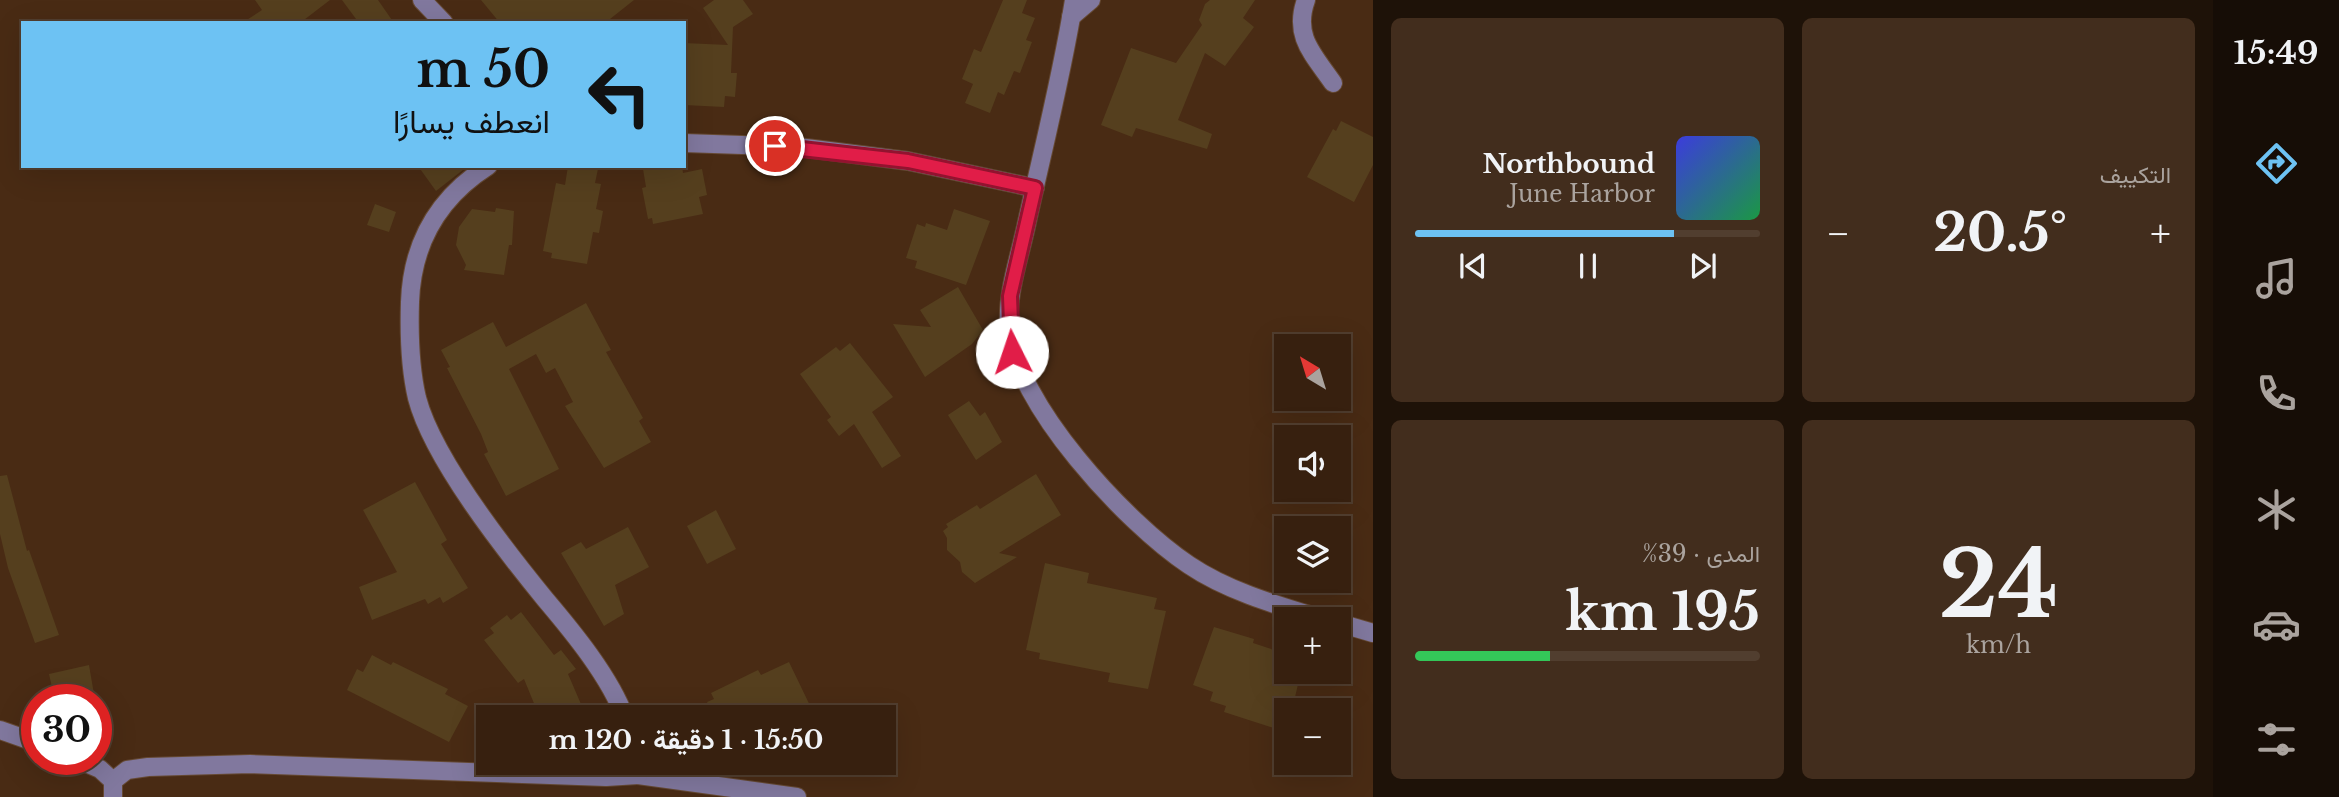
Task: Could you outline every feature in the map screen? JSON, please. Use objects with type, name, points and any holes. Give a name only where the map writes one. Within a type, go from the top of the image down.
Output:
[{"type":"street","points":[[422,0],[442,21]]},
{"type":"street","points":[[1091,0],[1073,9],[1010,296],[1012,352],[1027,386],[1049,422],[1148,534],[1189,565],[1217,581],[1290,607]]},
{"type":"street","points":[[1306,0],[1299,21],[1302,34],[1333,83]]},
{"type":"street","points":[[686,143],[798,147],[908,161],[1035,188]]},
{"type":"street","points":[[486,168],[447,201],[425,231],[411,280],[409,327],[417,398],[445,459],[511,557],[575,635],[617,705]]},
{"type":"street","points":[[1351,627],[1373,633]]},
{"type":"street","points":[[0,730],[21,737]]},
{"type":"street","points":[[113,789],[127,770],[148,767],[250,764],[476,772]]},
{"type":"street","points":[[551,775],[614,775]]},
{"type":"street","points":[[672,775],[797,797]]},
{"type":"building","points":[[255,0],[330,0],[303,21],[245,21],[262,10]]},
{"type":"building","points":[[342,0],[378,0],[393,21],[358,21]]},
{"type":"building","points":[[481,0],[634,0],[608,21],[498,21]]},
{"type":"building","points":[[714,0],[743,0],[753,14],[733,27],[731,73],[737,73],[735,97],[725,96],[724,107],[686,105],[686,43],[728,45],[703,8]]},
{"type":"building","points":[[1003,0],[1027,0],[1022,13],[1035,18],[1026,40],[1032,42],[1020,73],[1014,71],[1004,95],[998,92],[990,113],[965,103],[973,84],[962,79],[974,49],[981,52]]},
{"type":"building","points":[[1210,0],[1255,0],[1243,18],[1254,27],[1225,66],[1205,53],[1178,120],[1212,134],[1207,149],[1136,128],[1132,137],[1101,125],[1131,48],[1176,63],[1202,25],[1199,20],[1205,4]]},
{"type":"building","points":[[1341,121],[1373,137],[1373,165],[1354,202],[1307,177],[1333,129],[1336,131]]},
{"type":"building","points":[[419,168],[465,168],[436,191]]},
{"type":"building","points":[[568,168],[598,169],[595,183],[601,184],[596,209],[603,211],[599,233],[593,232],[587,264],[551,258],[552,253],[543,251],[556,183],[565,185]]},
{"type":"building","points":[[682,168],[683,173],[702,169],[707,195],[699,197],[703,214],[653,224],[652,218],[648,219],[642,188],[646,187],[643,169]]},
{"type":"building","points":[[375,204],[396,212],[389,232],[367,225]]},
{"type":"building","points":[[496,208],[514,211],[512,245],[509,245],[504,275],[464,270],[466,265],[456,245],[459,227],[472,209],[495,212]]},
{"type":"building","points":[[954,209],[990,221],[966,285],[915,268],[917,261],[906,258],[917,224],[925,227],[926,223],[947,230]]},
{"type":"building","points":[[958,287],[983,330],[972,344],[925,377],[893,324],[931,327],[920,310]]},
{"type":"building","points":[[586,303],[611,350],[606,352],[643,418],[639,421],[651,442],[604,468],[565,406],[573,402],[555,368],[546,373],[536,354],[509,369],[559,469],[506,496],[484,454],[488,452],[481,434],[447,368],[450,367],[441,350],[493,322],[506,347]]},
{"type":"building","points":[[850,343],[893,397],[872,412],[901,456],[882,468],[854,424],[839,436],[827,420],[831,417],[800,374],[836,347],[840,351]]},
{"type":"building","points":[[969,401],[980,416],[985,412],[1002,442],[976,460],[948,415]]},
{"type":"building","points":[[1036,474],[1061,515],[999,553],[1017,557],[975,583],[962,572],[960,562],[947,550],[947,538],[943,531],[948,527],[946,524],[977,505],[980,509]]},
{"type":"building","points":[[7,475],[27,551],[29,550],[59,635],[35,643],[8,568],[0,534],[0,476]]},
{"type":"building","points":[[415,482],[447,540],[441,544],[468,588],[443,603],[440,597],[428,604],[425,599],[372,620],[359,587],[397,572],[363,510]]},
{"type":"building","points":[[716,510],[736,549],[707,564],[687,526]]},
{"type":"building","points":[[628,527],[649,567],[615,585],[624,614],[604,626],[561,553],[581,542],[586,549]]},
{"type":"building","points":[[1045,563],[1089,573],[1087,583],[1157,598],[1154,609],[1166,611],[1148,689],[1108,682],[1110,673],[1039,659],[1040,653],[1026,650]]},
{"type":"building","points":[[521,612],[554,655],[561,650],[576,669],[568,674],[581,705],[535,705],[524,679],[518,683],[484,640],[494,633],[490,628],[507,615],[511,620]]},
{"type":"building","points":[[1214,627],[1254,639],[1253,643],[1274,650],[1274,684],[1298,684],[1295,698],[1274,698],[1274,728],[1224,712],[1226,706],[1210,701],[1213,692],[1193,685]]},
{"type":"building","points":[[372,655],[391,665],[393,662],[448,689],[445,694],[468,706],[449,742],[347,690],[357,669],[363,672]]},
{"type":"building","points":[[789,662],[810,705],[708,705],[707,702],[714,699],[711,693],[758,670],[761,675]]},
{"type":"building","points":[[89,665],[92,684],[51,684],[49,674]]},
{"type":"route","points":[[775,146],[908,161],[1035,188],[1010,296],[1012,352]]}]
